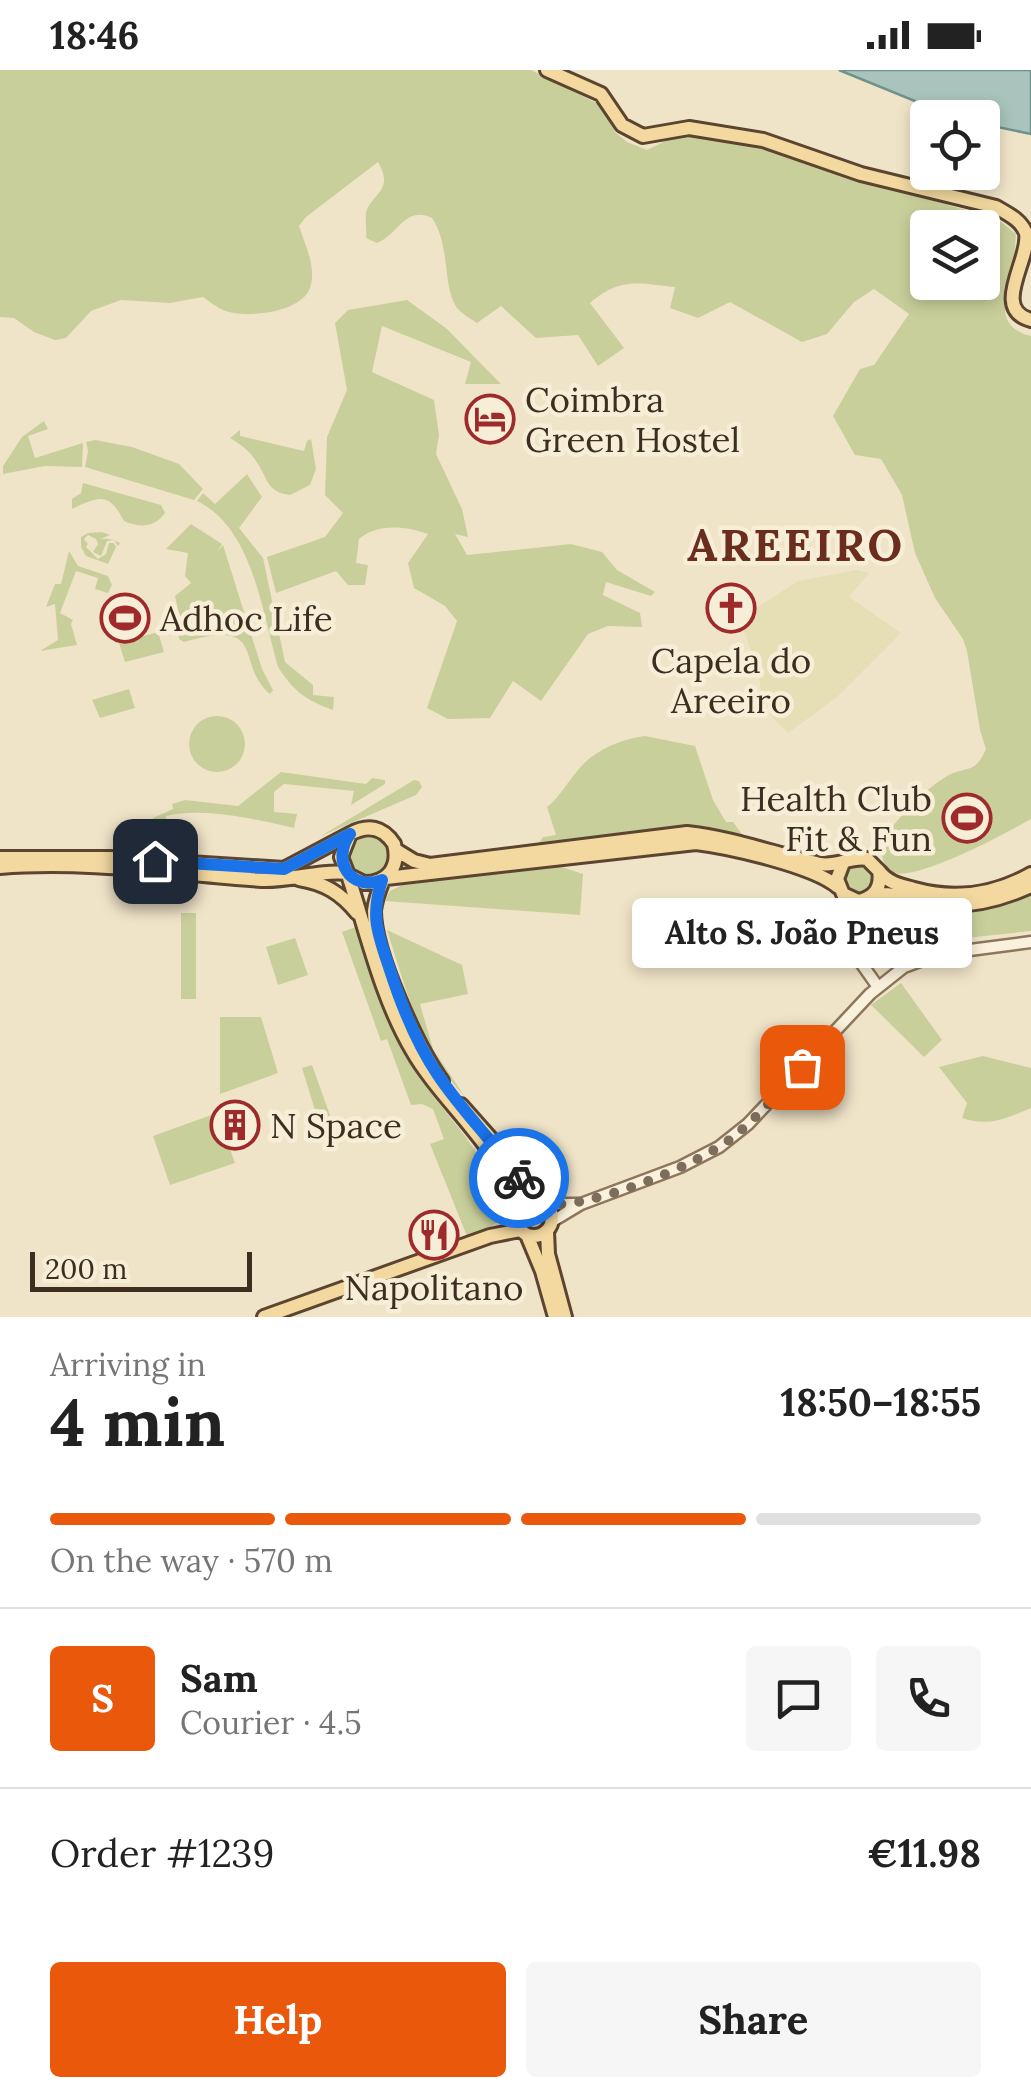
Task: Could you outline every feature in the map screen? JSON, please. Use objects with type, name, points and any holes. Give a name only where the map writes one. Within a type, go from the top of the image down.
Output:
[{"type":"main road","points":[[547,70],[601,94],[622,125],[643,136],[682,128],[763,140],[861,174],[996,207],[1015,218],[1026,233],[1027,250],[1013,296],[1016,311],[1031,320]]},
{"type":"main road","points":[[0,858],[110,858],[284,869],[350,834],[375,828],[390,837],[396,850],[395,865],[384,879],[375,903],[375,920],[402,1006],[440,1078],[550,1212],[548,1254],[565,1317]]},
{"type":"main road","points":[[396,850],[430,865],[687,833],[716,836],[824,865],[867,859],[894,884],[934,894],[998,889],[1031,874]]},
{"type":"main road","points":[[350,834],[341,849],[347,874],[402,1033],[434,1084],[503,1172],[514,1192],[517,1213],[542,1271],[555,1317]]},
{"type":"main road","points":[[0,868],[42,865],[266,880],[312,873],[347,874],[364,884],[696,844],[822,874],[858,901],[891,893],[931,904],[970,905],[1031,886]]},
{"type":"main road","points":[[840,891],[838,870],[843,863]]},
{"type":"main road","points":[[870,897],[878,888],[879,871]]},
{"type":"main road","points":[[293,878],[324,885],[342,896],[366,928]]},
{"type":"main road","points":[[490,1236],[526,1202],[541,1202]]},
{"type":"main road","points":[[264,1317],[490,1236],[538,1236],[549,1226]]},
{"type":"street","points":[[840,891],[847,943],[878,987]]},
{"type":"street","points":[[846,924],[870,897]]},
{"type":"street","points":[[549,1226],[581,1204],[692,1162],[730,1139],[878,987],[904,967],[939,954],[1031,942]]},
{"type":"street","points":[[541,1202],[581,1204]]},
{"type":"shaded area","points":[[857,570],[869,573],[849,597],[901,633],[837,697],[788,733],[761,705],[760,682],[746,635],[739,625],[750,612],[798,581]]},
{"type":"green space","points":[[0,70],[531,70],[600,105],[615,132],[647,150],[678,135],[748,143],[964,210],[910,210],[910,300],[1000,300],[1000,221],[1016,234],[1006,317],[1011,325],[1031,336],[1031,819],[922,870],[892,873],[884,863],[880,849],[899,819],[940,780],[974,766],[986,749],[967,651],[935,598],[915,553],[902,495],[881,459],[855,455],[833,416],[860,369],[874,365],[909,314],[874,289],[854,302],[827,334],[802,342],[730,302],[698,318],[670,308],[675,287],[620,285],[590,303],[624,348],[598,366],[578,335],[536,338],[501,306],[477,323],[461,312],[452,299],[442,241],[432,218],[415,215],[377,243],[366,238],[366,213],[384,180],[378,162],[299,226],[312,280],[305,296],[296,303],[271,312],[245,314],[223,310],[203,297],[170,303],[121,300],[91,311],[66,338],[55,340],[14,318],[0,317]]},
{"type":"green space","points":[[407,300],[447,329],[501,384],[465,384],[471,362],[382,326],[372,372],[434,400],[439,435],[436,454],[462,509],[468,537],[455,534],[467,555],[571,544],[602,552],[617,570],[655,592],[651,596],[606,582],[603,595],[640,613],[642,627],[608,626],[588,634],[541,701],[513,681],[490,718],[448,719],[427,708],[457,621],[445,606],[414,588],[408,563],[428,534],[392,528],[374,530],[359,539],[356,563],[368,565],[365,585],[348,585],[336,571],[276,593],[267,557],[325,537],[343,513],[325,495],[327,437],[347,390],[335,323],[348,310]]},
{"type":"green space","points":[[44,421],[48,429],[28,436],[35,458],[83,443],[82,467],[45,466],[3,474],[3,466],[22,437]]},
{"type":"green space","points":[[240,430],[240,436],[304,451],[311,439],[316,469],[310,485],[290,495],[272,487],[251,454],[230,438]]},
{"type":"green space","points":[[86,442],[132,447],[179,464],[203,489],[194,500],[85,467]]},
{"type":"green space","points":[[247,474],[262,497],[239,528],[263,558],[285,662],[313,685],[313,695],[334,697],[333,710],[301,694],[278,667],[243,551],[216,514],[197,501],[203,493],[215,504]]},
{"type":"green space","points":[[83,483],[161,505],[165,513],[156,522],[141,526],[124,521],[114,505],[103,499],[72,509],[72,499],[81,493]]},
{"type":"green space","points":[[191,524],[222,544],[217,552],[223,545],[262,669],[273,690],[270,694],[259,682],[239,640],[228,635],[184,642],[179,639],[177,625],[181,623],[175,596],[191,583],[185,576],[188,553],[166,549]]},
{"type":"green space","points":[[88,533],[110,535],[100,539],[114,540],[107,541],[101,556],[93,552],[98,544],[96,539],[88,535],[84,539],[86,547],[98,559],[106,554],[109,543],[114,543],[116,547],[108,564],[86,556],[81,547],[81,537]]},
{"type":"green space","points":[[69,551],[78,566],[108,576],[112,585],[108,593],[95,589],[98,578],[76,571],[60,613],[73,620],[77,645],[40,651],[58,640],[55,604],[46,607],[55,584],[61,584]]},
{"type":"green space","points":[[158,632],[164,652],[125,662],[119,643]]},
{"type":"green space","points":[[129,689],[135,708],[100,718],[92,700]]},
{"type":"green space","points":[[217,716],[237,724],[245,744],[237,764],[217,772],[197,764],[189,744],[197,724]]},
{"type":"green space","points":[[645,736],[695,746],[713,800],[726,822],[733,822],[742,834],[673,827],[538,844],[543,837],[556,835],[547,807],[585,762],[609,746]]},
{"type":"green space","points":[[281,772],[366,784],[372,778],[385,780],[385,784],[351,805],[354,791],[284,784],[274,792],[274,812],[297,814],[294,828],[229,815],[196,813],[166,816],[165,828],[158,828],[153,818],[185,800],[238,806]]},
{"type":"green space","points":[[414,780],[422,787],[416,795],[321,836]]},
{"type":"green space","points":[[369,836],[383,842],[389,856],[383,870],[369,876],[355,870],[349,856],[355,842]]},
{"type":"green space","points":[[858,864],[869,868],[873,879],[869,890],[858,894],[847,890],[843,879],[847,868]]},
{"type":"green space","points":[[556,865],[583,874],[580,915],[385,901],[390,891],[402,885]]},
{"type":"green space","points":[[1031,895],[1031,931],[966,938],[963,912],[999,907]]},
{"type":"green space","points":[[181,913],[196,913],[196,999],[181,999]]},
{"type":"green space","points":[[356,927],[400,1046],[419,1078],[506,1195],[504,1212],[483,1231],[467,1236],[430,1144],[444,1139],[433,1109],[411,1105],[387,1039],[381,1041],[342,932]]},
{"type":"green space","points":[[387,930],[462,965],[468,994],[420,1004],[433,1049],[465,1097],[426,1040]]},
{"type":"green space","points":[[295,938],[308,975],[278,985],[266,947]]},
{"type":"green space","points":[[901,983],[942,1040],[924,1057],[871,1005]]},
{"type":"green space","points":[[220,1017],[261,1017],[278,1073],[220,1094]]},
{"type":"green space","points":[[983,1056],[1031,1068],[1031,1108],[989,1121],[962,1118],[967,1103],[939,1067]]},
{"type":"green space","points":[[312,1065],[336,1132],[323,1136],[302,1068]]},
{"type":"green space","points":[[217,1113],[235,1163],[170,1185],[153,1136]]},
{"type":"water","points":[[839,70],[1031,70],[1031,134],[1000,128],[1000,100],[912,100]]},
{"type":"way so far","points":[[519,1178],[537,1201],[581,1204],[680,1167],[730,1139],[802,1067]]},
{"type":"place","name":"Coimbra Green Hostel","points":[[490,419]]},
{"type":"place","name":"Capela do Areeiro","points":[[731,608]]},
{"type":"place","name":"Adhoc Life","points":[[125,618]]},
{"type":"place","name":"Health Club Fit & Fun","points":[[967,818]]},
{"type":"place","name":"Alto S. João Pneus","points":[[802,1067]]},
{"type":"place","name":"N Space","points":[[235,1125]]},
{"type":"place","name":"Napolitano","points":[[434,1235]]},
{"type":"district","name":"AREEIRO","points":[[796,544]]},
{"type":"route","points":[[155,861],[284,869],[300,864],[350,834],[341,849],[342,866],[348,875],[364,884],[382,880],[375,920],[402,1006],[420,1046],[454,1098],[492,1140],[519,1178]]}]
